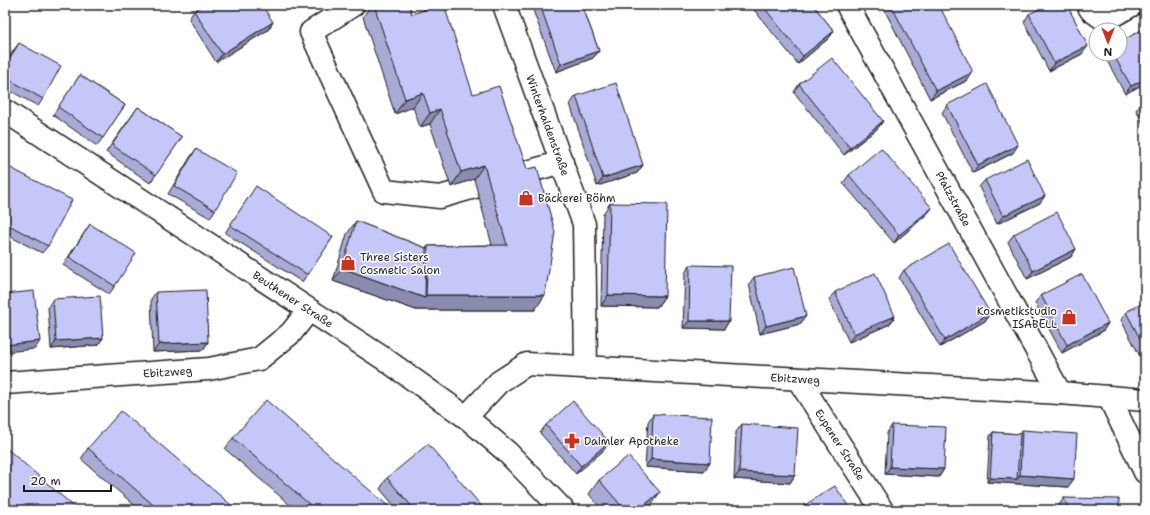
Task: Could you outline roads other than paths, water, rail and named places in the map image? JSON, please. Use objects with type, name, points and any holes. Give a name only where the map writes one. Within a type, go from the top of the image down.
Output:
[{"type":"street","points":[[353,5],[311,32],[384,191],[440,197],[562,162]]},
{"type":"street","name":"Winterhaldenstraße","points":[[504,5],[584,224],[586,367]]},
{"type":"street","name":"Pfalzstraße","points":[[847,5],[1060,393]]},
{"type":"street","points":[[1088,5],[1091,10],[1105,20],[1132,5]]},
{"type":"street","name":"Beuthener Straße","points":[[5,111],[386,360],[466,417],[507,452],[563,510]]},
{"type":"street","name":"Ebitzweg","points":[[5,383],[209,369],[259,359],[291,333],[309,310]]},
{"type":"street","name":"Ebitzweg","points":[[466,417],[499,382],[527,364],[1060,393],[1145,400]]},
{"type":"street","name":"Eupener Straße","points":[[798,379],[882,510]]},
{"type":"street","points":[[1109,397],[1145,472]]},
{"type":"place","name":"Bäckerei Böhm","points":[[526,198]]},
{"type":"place","name":"Three Sisters Cosmetic Salon","points":[[348,263]]},
{"type":"place","name":"Kosmetikstudio ISABELL","points":[[1069,317]]},
{"type":"place","name":"Daimler Apotheke","points":[[572,441]]}]
